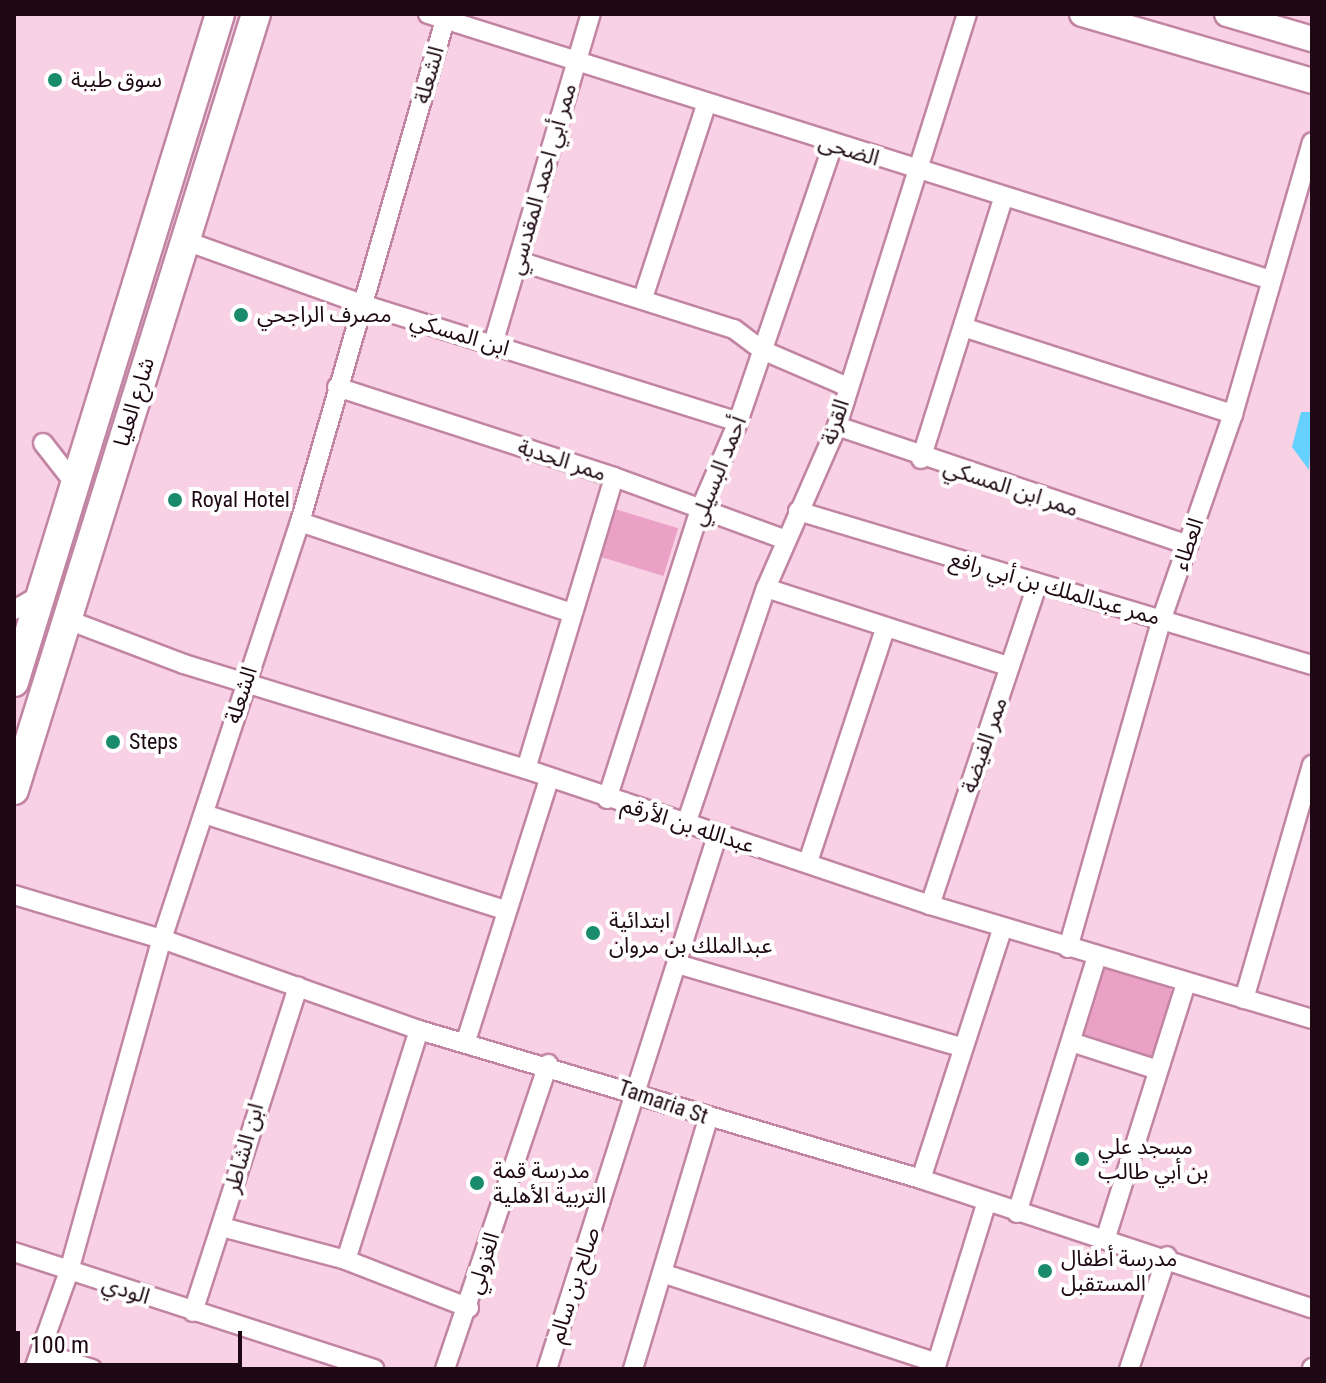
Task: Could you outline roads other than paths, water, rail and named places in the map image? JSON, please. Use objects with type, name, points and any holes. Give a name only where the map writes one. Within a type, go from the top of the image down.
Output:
[{"type":"main road","name":"شارع العليا","points":[[14,682],[20,640],[41,593],[220,14]]},
{"type":"main road","name":"شارع العليا","points":[[14,790],[183,240],[256,14]]},
{"type":"street","name":"ممر أبي احمد المقدسي","points":[[493,344],[591,14]]},
{"type":"street","name":"القرنة","points":[[686,824],[766,588],[837,426],[967,14]]},
{"type":"street","points":[[1082,14],[1312,81]]},
{"type":"street","points":[[1227,14],[1312,39]]},
{"type":"street","name":"الضحى","points":[[436,17],[1003,199],[1271,280]]},
{"type":"street","name":"الشعلة","points":[[37,1361],[69,1271],[162,939],[244,681],[300,522],[362,304],[436,17]]},
{"type":"street","points":[[643,298],[706,105]]},
{"type":"street","name":"العطاء","points":[[1068,948],[1162,618],[1233,414],[1312,142]]},
{"type":"street","name":"أحمد البسيلي","points":[[607,799],[699,512],[738,422],[833,145]]},
{"type":"street","points":[[921,459],[1003,199]]},
{"type":"street","name":"ابن المسكي","points":[[183,240],[362,304],[738,422]]},
{"type":"street","points":[[519,261],[734,329],[762,350],[848,387]]},
{"type":"street","points":[[963,327],[1233,414]]},
{"type":"street","name":"ممر الحدبة","points":[[337,387],[614,477],[699,512],[786,540]]},
{"type":"street","name":"ممر ابن المسكي","points":[[837,426],[921,459],[1188,545]]},
{"type":"street","points":[[43,443],[75,484]]},
{"type":"street","points":[[526,769],[569,612],[614,477]]},
{"type":"street","name":"ممر عبدالملك بن أبي رافع","points":[[798,511],[1037,586],[1162,618],[1312,665]]},
{"type":"street","points":[[300,522],[569,612]]},
{"type":"street","name":"ممر الفيضة","points":[[930,905],[1037,586]]},
{"type":"street","points":[[766,588],[1010,667]]},
{"type":"street","points":[[14,610],[41,593]]},
{"type":"street","name":"عبدالله بن الأرقم","points":[[68,620],[244,681],[526,769],[607,799],[717,836],[808,862],[930,905],[1312,1019]]},
{"type":"street","points":[[808,862],[885,629]]},
{"type":"street","points":[[1244,999],[1312,765]]},
{"type":"street","points":[[466,1041],[549,779]]},
{"type":"street","points":[[204,814],[505,910]]},
{"type":"street","name":"صالح بن سالم","points":[[547,1369],[717,836]]},
{"type":"street","name":"Tamaria St","points":[[14,895],[162,939],[419,1030],[548,1064],[635,1091],[708,1119],[921,1179],[986,1204],[1167,1256],[1312,1307]]},
{"type":"street","points":[[921,1179],[960,1047],[1003,927]]},
{"type":"street","points":[[1017,1213],[1097,956]]},
{"type":"street","points":[[677,964],[960,1047]]},
{"type":"street","points":[[1106,1237],[1186,983]]},
{"type":"street","name":"ابن الشاطر","points":[[193,1312],[222,1227],[253,1113],[298,986]]},
{"type":"street","points":[[346,1260],[419,1030]]},
{"type":"street","points":[[1071,1042],[1158,1070]]},
{"type":"street","name":"الغزولي","points":[[445,1369],[469,1308],[548,1064]]},
{"type":"street","points":[[633,1369],[708,1119]]},
{"type":"street","points":[[662,1273],[936,1366],[986,1204]]},
{"type":"street","points":[[222,1227],[346,1260],[469,1308]]},
{"type":"street","name":"الودي","points":[[14,1252],[375,1369]]},
{"type":"street","points":[[1129,1369],[1167,1256]]},
{"type":"street","points":[[37,1361],[92,1369]]},
{"type":"water","points":[[1301,412],[1312,412],[1309,470],[1292,447]]},
{"type":"place","name":"سوق طيبة","points":[[55,80]]},
{"type":"place","name":"مصرف الراجحي","points":[[241,315]]},
{"type":"place","name":"Royal Hotel","points":[[175,500]]},
{"type":"place","name":"Steps","points":[[113,742]]},
{"type":"place","name":"ابتدائية عبدالملك بن مروان","points":[[593,933]]},
{"type":"place","name":"مسجد علي بن أبي طالب","points":[[1082,1159]]},
{"type":"place","name":"مدرسة قمة التربية الأهلية","points":[[477,1183]]},
{"type":"place","name":"مدرسة أطفال المستقبل","points":[[1045,1271]]}]
